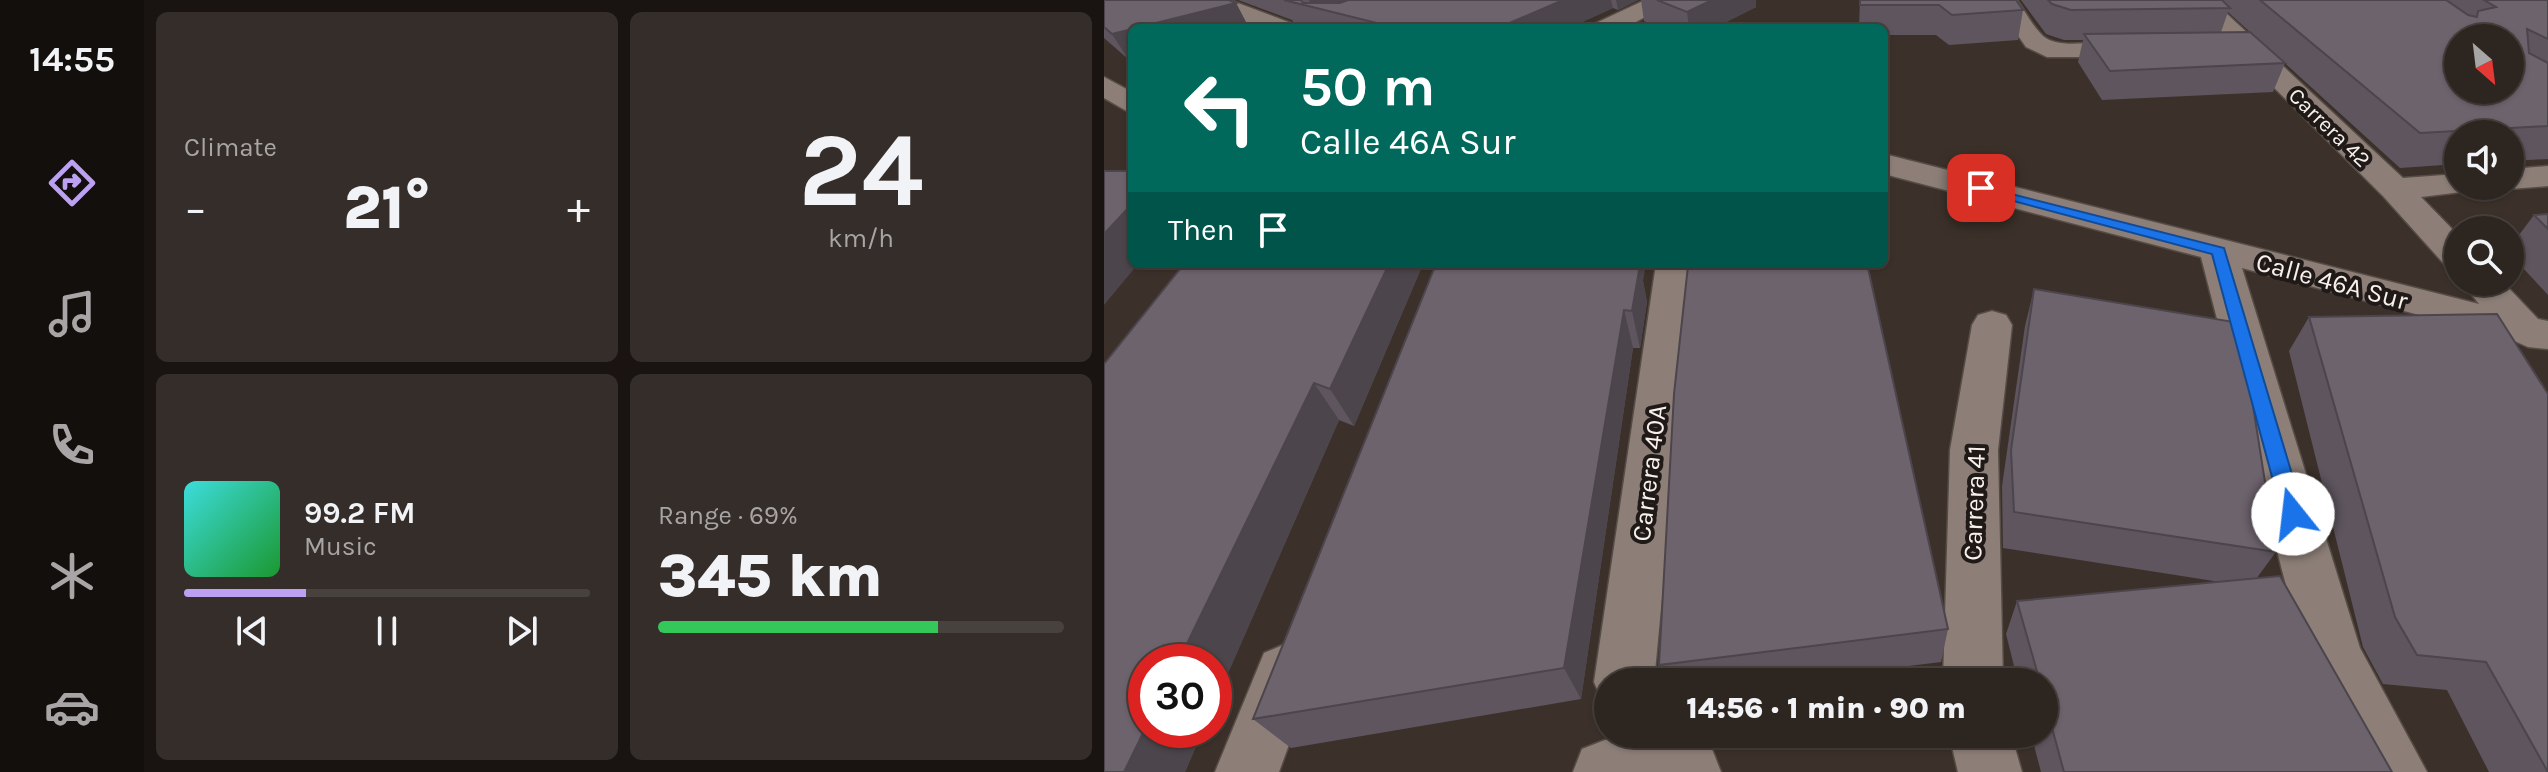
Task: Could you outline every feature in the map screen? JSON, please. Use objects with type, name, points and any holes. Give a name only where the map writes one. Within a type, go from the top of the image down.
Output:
[{"type":"street","points":[[1209,0],[1272,24]]},
{"type":"street","points":[[1613,24],[1664,0]]},
{"type":"street","points":[[2005,0],[2035,42],[2056,51],[2160,49]]},
{"type":"street","name":"Carrera 42","points":[[2198,0],[2395,189],[2444,242]]},
{"type":"street","points":[[2205,48],[2249,48]]},
{"type":"street","points":[[1104,85],[1128,102]]},
{"type":"street","name":"Calle 46A Sur","points":[[1888,165],[2218,251],[2541,344]]},
{"type":"street","points":[[2524,178],[2548,176]]},
{"type":"street","points":[[2395,189],[2444,185]]},
{"type":"street","points":[[2218,251],[2334,659],[2395,772]]},
{"type":"street","name":"Carrera 40A","points":[[1626,668],[1675,268]]},
{"type":"street","points":[[2495,296],[2541,344]]},
{"type":"street","name":"Carrera 41","points":[[1973,668],[1974,450],[1992,325]]},
{"type":"street","points":[[1247,772],[1303,627]]},
{"type":"street","points":[[1984,748],[1990,772]]},
{"type":"street","points":[[1612,759],[1689,772]]},
{"type":"building","points":[[1104,0],[1229,0],[1236,3],[1152,24],[1128,24],[1128,30],[1112,34],[1104,27]]},
{"type":"building","points":[[1284,0],[1340,3],[1348,0],[1563,0],[1507,24],[1381,24]]},
{"type":"building","points":[[1657,0],[1712,0],[1687,12]]},
{"type":"building","points":[[1860,0],[2016,0],[2023,10],[1952,15],[1939,5],[1860,5]]},
{"type":"building","points":[[2048,0],[2222,0],[2230,8],[2071,10]]},
{"type":"building","points":[[2260,0],[2446,0],[2468,15],[2477,17],[2478,11],[2496,7],[2484,0],[2548,0],[2548,39],[2527,29],[2529,53],[2548,63],[2548,126],[2524,127],[2524,120],[2444,120],[2444,132],[2420,133]]},
{"type":"building","points":[[2250,32],[2285,63],[2110,71],[2084,34]]},
{"type":"building","points":[[1104,171],[1128,171],[1128,208],[1104,234]]},
{"type":"building","points":[[2548,214],[2548,229],[2534,215]]},
{"type":"building","points":[[1181,268],[1387,268],[1330,389],[1314,383],[1187,644],[1128,644],[1128,748],[1136,748],[1124,772],[1104,772],[1104,364]]},
{"type":"building","points":[[1434,268],[1639,268],[1632,311],[1624,310],[1564,668],[1253,719]]},
{"type":"building","points":[[1688,268],[1868,268],[1948,629],[1659,665],[1674,394]]},
{"type":"building","points":[[2034,289],[2240,323],[2276,552],[2014,512],[2011,450]]},
{"type":"building","points":[[2497,314],[2548,394],[2548,772],[2486,662],[2417,655],[2395,617],[2309,317]]},
{"type":"building","points":[[2280,576],[2392,772],[2064,772],[2058,748],[2058,668],[2036,668],[2017,601]]},
{"type":"route","points":[[1981,188],[2218,251],[2293,514]]}]
